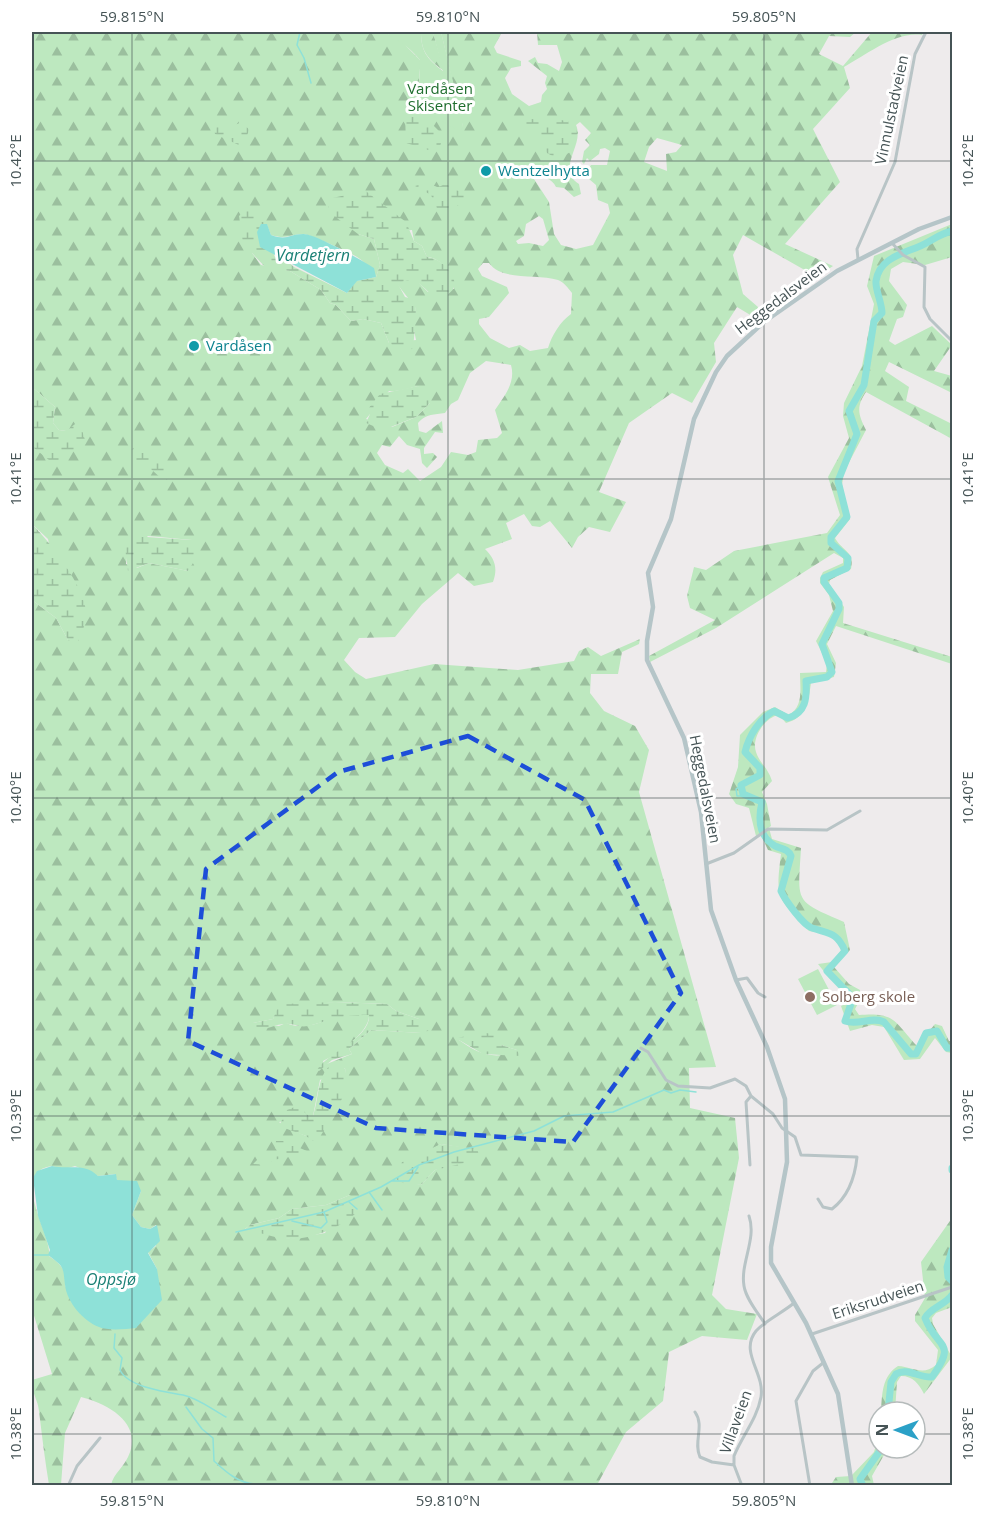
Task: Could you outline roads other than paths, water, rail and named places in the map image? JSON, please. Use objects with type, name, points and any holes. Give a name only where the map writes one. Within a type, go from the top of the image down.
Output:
[{"type":"main road","name":"Heggedalsveien","points":[[852,1485],[840,1401],[811,1334],[774,1272],[770,1255],[786,1170],[788,1131],[785,1099],[771,1057],[736,980],[711,910],[700,812],[684,738],[647,660],[647,641],[653,607],[648,579],[650,563],[671,519],[694,418],[721,365],[738,345],[764,322],[821,281],[858,259],[926,226],[952,217]]},
{"type":"street","name":"Vinnulstadveien","points":[[858,259],[857,249],[895,162],[913,63],[926,32]]},
{"type":"street","points":[[892,243],[903,255],[925,267],[927,276],[923,300],[926,313],[952,341]]},
{"type":"street","points":[[706,864],[734,853],[762,832],[778,828],[827,830],[860,811]]},
{"type":"street","points":[[736,980],[747,978],[758,993],[765,997]]},
{"type":"street","points":[[641,1048],[648,1053],[666,1080],[678,1086],[710,1088],[735,1079],[746,1086],[751,1095],[773,1114],[782,1128],[795,1137],[801,1155],[857,1156],[851,1183],[843,1198],[832,1209],[823,1207],[818,1199]]},
{"type":"street","points":[[750,1165],[746,1102],[751,1095]]},
{"type":"street","points":[[749,1216],[752,1230],[744,1284],[749,1299],[765,1323]]},
{"type":"street","name":"Eriksrudveien","points":[[811,1334],[952,1287]]},
{"type":"street","name":"Villaveien","points":[[742,1485],[734,1465],[736,1451],[761,1397],[761,1380],[750,1347],[755,1332],[794,1303]]},
{"type":"street","points":[[810,1485],[796,1401],[813,1371],[824,1363]]},
{"type":"street","name":"Villaveien","points":[[695,1412],[699,1420],[697,1447],[700,1457],[712,1462],[734,1465]]},
{"type":"street","points":[[68,1485],[77,1466],[100,1438]]},
{"type":"street","points":[[635,1485],[651,1485]]},
{"type":"street","points":[[750,1485],[764,1485]]},
{"type":"water","name":"Vardetjern","points":[[261,224],[267,224],[271,235],[277,237],[303,234],[327,242],[374,268],[376,277],[357,281],[347,293],[260,247],[257,232]]},
{"type":"water","name":"Oppsjø","points":[[52,1166],[87,1169],[98,1176],[116,1174],[117,1180],[137,1181],[141,1191],[132,1215],[141,1227],[150,1229],[157,1225],[160,1241],[148,1253],[157,1269],[162,1300],[136,1328],[99,1327],[82,1316],[72,1304],[66,1291],[62,1267],[48,1255],[50,1250],[38,1216],[33,1178],[37,1171]]},
{"type":"waterway","points":[[300,32],[297,45],[304,58],[311,83]]},
{"type":"waterway","points":[[952,231],[892,258],[881,267],[878,274],[876,284],[882,313],[874,321],[864,385],[849,411],[857,434],[838,481],[847,517],[831,537],[831,543],[848,558],[847,568],[824,578],[824,582],[839,603],[839,609],[822,644],[832,672],[827,677],[806,681],[804,704],[794,716],[788,718],[774,711],[759,723],[745,752],[760,768],[760,775],[741,785],[743,794],[762,802],[760,821],[765,837],[791,856],[781,891],[786,900],[808,926],[836,937],[845,951],[827,971],[853,998],[845,1021],[879,1020],[884,1022],[911,1054],[916,1054],[926,1033],[937,1031],[947,1048],[952,1048]]},
{"type":"waterway","points":[[741,785],[736,789],[737,796],[747,796]]},
{"type":"waterway","points":[[236,1232],[324,1212],[381,1187],[419,1165],[454,1152],[534,1131],[564,1116],[613,1112],[664,1090],[671,1093],[680,1090],[696,1092]]},
{"type":"waterway","points":[[392,1181],[409,1181],[418,1167]]},
{"type":"waterway","points":[[369,1192],[382,1210]]},
{"type":"waterway","points":[[349,1202],[357,1209]]},
{"type":"waterway","points":[[292,1221],[321,1228],[327,1222],[324,1212]]},
{"type":"waterway","points":[[952,1250],[947,1267],[948,1277],[952,1281]]},
{"type":"waterway","points":[[32,1255],[48,1255]]},
{"type":"waterway","points":[[889,1400],[891,1382],[896,1374],[909,1372],[932,1377],[940,1365],[944,1357],[943,1346],[925,1318],[952,1295]]},
{"type":"waterway","points":[[115,1334],[114,1348],[122,1358],[120,1370],[124,1376],[148,1388],[200,1401],[226,1417]]},
{"type":"waterway","points":[[186,1407],[202,1429],[213,1438],[214,1461],[238,1479],[255,1484]]},
{"type":"waterway","points":[[863,1486],[860,1479],[873,1460]]},
{"type":"place","name":"Wentzelhytta","points":[[486,171]]},
{"type":"place","name":"Vardåsen","points":[[194,346]]},
{"type":"place","name":"Solberg skole","points":[[810,997]]},
{"type":"park label","name":"Vardåsen Skisenter","points":[[440,98]]}]
